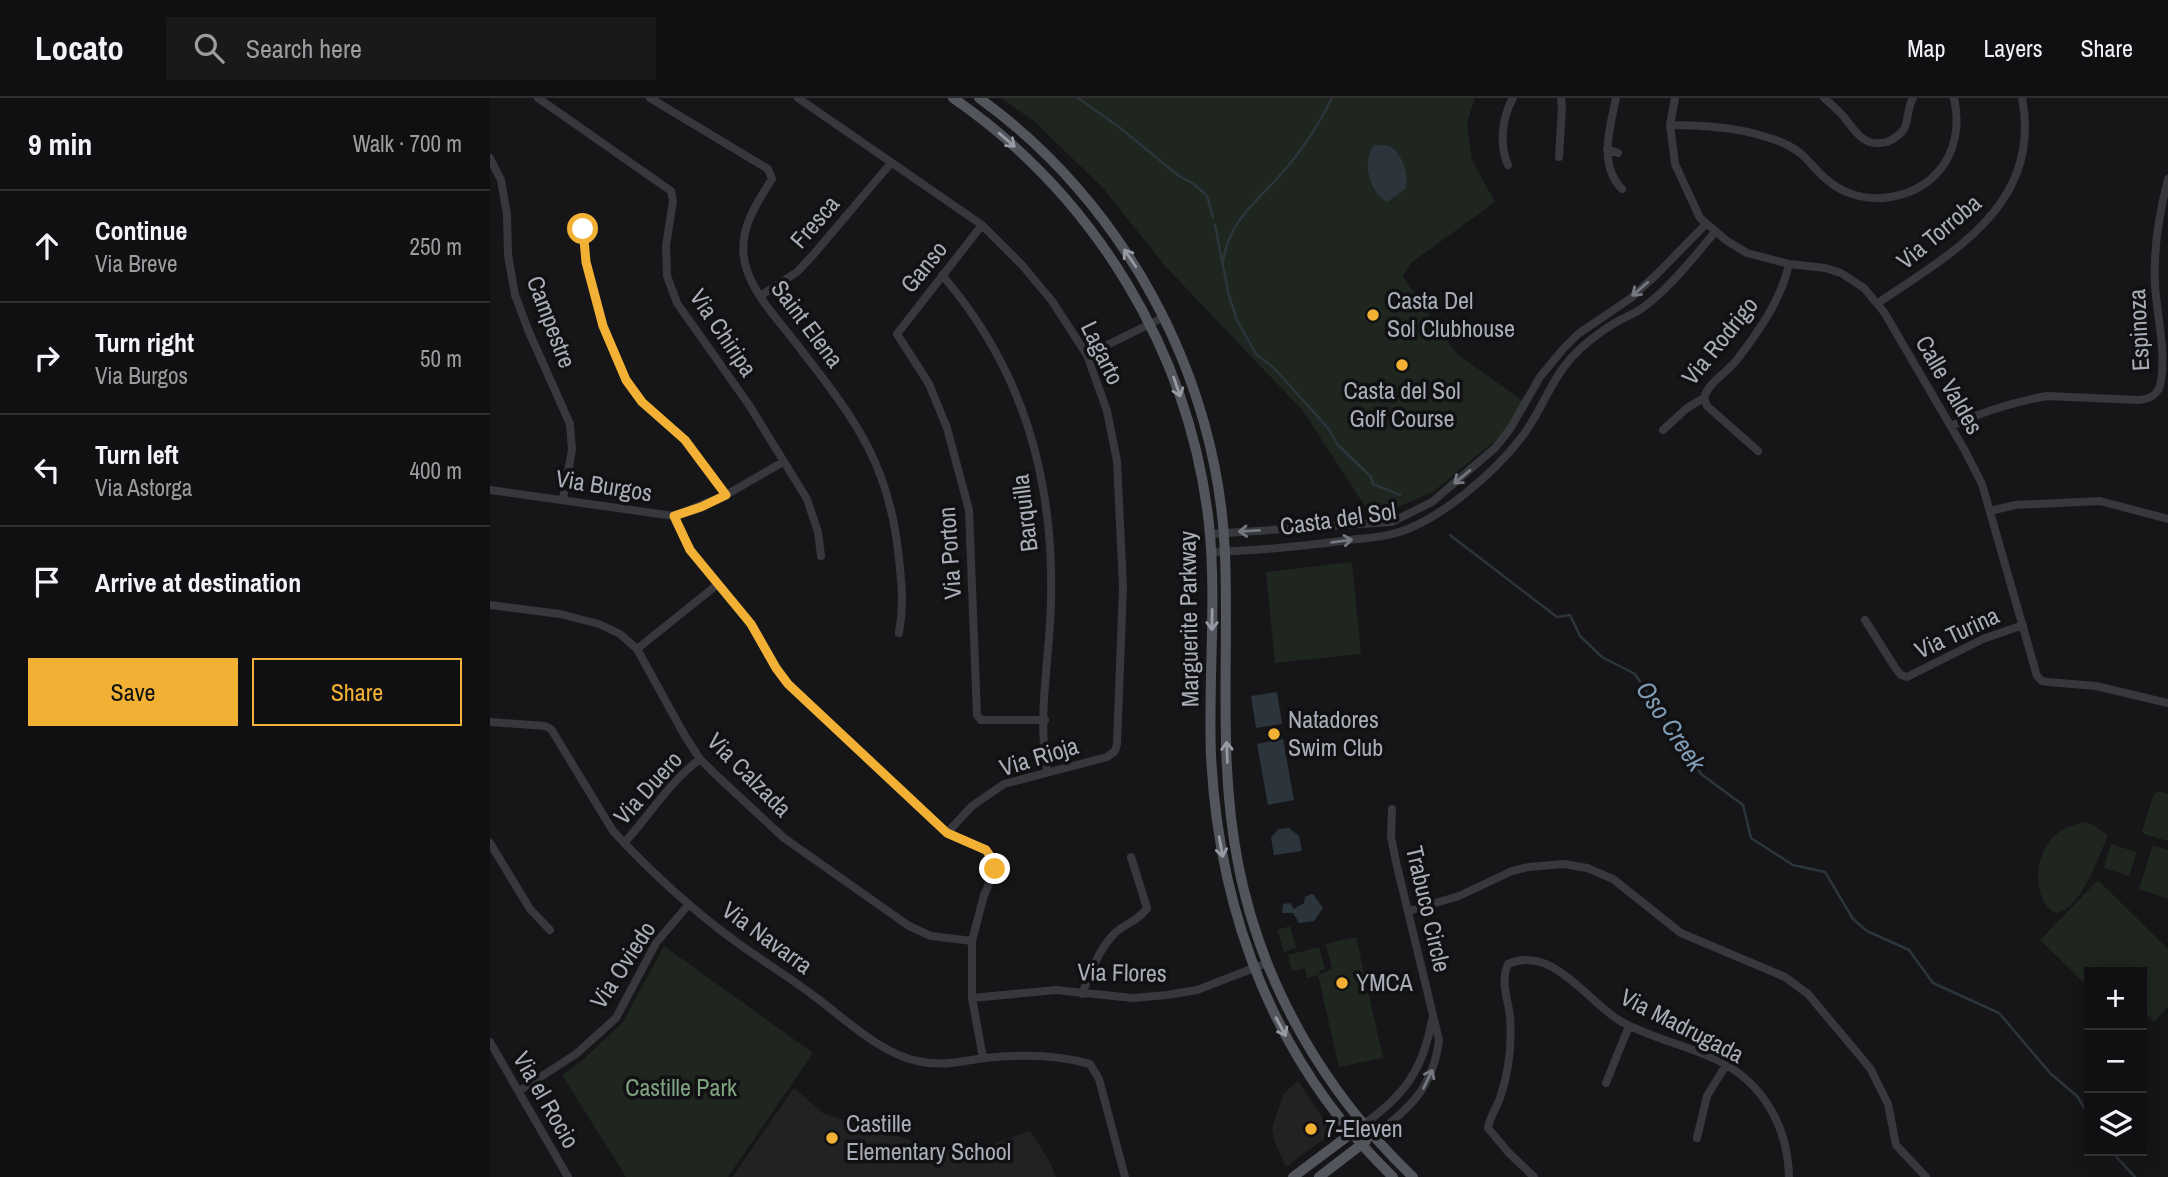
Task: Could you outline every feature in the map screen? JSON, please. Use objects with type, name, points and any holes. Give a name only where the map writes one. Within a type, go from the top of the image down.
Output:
[{"type":"main road","name":"Marguerite Parkway","points":[[953,98],[1017,149],[1066,198],[1118,267],[1169,364],[1189,422],[1201,471],[1210,534],[1211,754],[1217,825],[1236,917],[1254,968],[1278,1022],[1296,1054],[1352,1133],[1393,1177]]},
{"type":"main road","name":"Marguerite Parkway","points":[[979,98],[1017,128],[1087,199],[1136,268],[1164,317],[1195,392],[1216,469],[1224,533],[1229,807],[1238,865],[1267,963],[1304,1039],[1326,1074],[1364,1124],[1413,1177]]},
{"type":"main road","points":[[1293,1177],[1364,1124]]},
{"type":"main road","points":[[1319,1177],[1374,1136]]},
{"type":"street","name":"Via Chiripa","points":[[538,98],[671,191],[673,201],[666,246],[667,276],[677,303],[749,405],[807,499],[818,531],[821,556]]},
{"type":"street","name":"Saint Elena","points":[[650,98],[768,169],[772,179],[754,206],[744,235],[745,267],[760,296],[842,401],[875,457],[890,505],[898,549],[904,608],[899,633]]},
{"type":"street","name":"Lagarto","points":[[798,98],[982,225],[1022,265],[1052,301],[1087,355],[1107,411],[1118,471],[1123,599],[1115,751]]},
{"type":"street","points":[[1508,165],[1502,151],[1507,111],[1513,98]]},
{"type":"street","points":[[1559,157],[1562,107],[1560,98]]},
{"type":"street","points":[[1616,98],[1607,149],[1611,173],[1622,189]]},
{"type":"street","name":"Calle Valdes","points":[[1675,98],[1670,125],[1671,145],[1678,173],[1700,218],[1715,232],[1747,253],[1841,273],[1864,288],[1878,303],[1975,470],[1990,511],[2035,669],[2042,681],[2096,686],[2168,703]]},
{"type":"street","points":[[1824,98],[1845,118],[1854,132],[1863,140],[1872,143],[1894,139],[1903,131],[1913,98]]},
{"type":"street","points":[[1670,125],[1724,128],[1765,136],[1799,152],[1826,180],[1843,191],[1877,199],[1901,195],[1922,186],[1947,162],[1956,134],[1954,98]]},
{"type":"street","name":"Via Torroba","points":[[1878,303],[1973,235],[1997,210],[2019,164],[2025,132],[2022,98]]},
{"type":"street","points":[[1607,149],[1618,153]]},
{"type":"street","name":"Campestre","points":[[490,158],[501,180],[508,255],[515,295],[570,424],[572,450],[563,499]]},
{"type":"street","name":"Fresca","points":[[760,296],[797,272],[891,163]]},
{"type":"street","name":"Espinoza","points":[[1951,426],[1995,407],[2033,398],[2047,396],[2139,400],[2148,399],[2155,394],[2161,381],[2162,350],[2155,285],[2155,246],[2168,179]]},
{"type":"street","name":"Casta del Sol","points":[[1210,534],[1392,522],[1432,502],[1495,449],[1550,363],[1570,342],[1631,298],[1706,224]]},
{"type":"street","name":"Ganso","points":[[897,334],[982,225]]},
{"type":"street","points":[[583,229],[586,262],[603,326],[626,380],[642,402],[685,440],[726,495]]},
{"type":"street","name":"Casta del Sol","points":[[1211,552],[1326,543],[1395,534],[1422,523],[1448,507],[1522,438],[1560,371],[1587,343],[1641,309],[1668,284],[1715,232]]},
{"type":"street","name":"Via Rodrigo","points":[[1663,430],[1687,408],[1704,398],[1706,391],[1735,361],[1777,300],[1789,264]]},
{"type":"street","points":[[1657,274],[1668,284]]},
{"type":"street","name":"Barquilla","points":[[942,275],[964,300],[1012,383],[1029,426],[1041,472],[1046,506],[1051,600],[1044,752],[1047,771]]},
{"type":"street","points":[[1087,355],[1164,317]]},
{"type":"street","name":"Via Porton","points":[[897,334],[929,384],[947,428],[969,510],[977,715],[981,720],[1045,720]]},
{"type":"street","points":[[1531,394],[1544,400]]},
{"type":"street","points":[[1704,398],[1707,406],[1759,451]]},
{"type":"street","points":[[1510,429],[1522,438]]},
{"type":"street","name":"Via Burgos","points":[[490,490],[674,516],[726,495],[783,462]]},
{"type":"street","points":[[1990,511],[2015,505],[2100,500],[2168,519]]},
{"type":"street","points":[[674,516],[690,550],[751,624],[788,684],[947,833],[986,850],[993,860],[994,873],[980,905],[972,941],[972,999],[983,1058]]},
{"type":"street","points":[[637,649],[718,584]]},
{"type":"street","name":"Via Calzada","points":[[490,605],[560,614],[598,624],[620,634],[637,649],[700,759],[784,838],[909,926],[931,936],[972,941]]},
{"type":"street","name":"Via Turina","points":[[1865,620],[1896,669],[1907,677],[1983,639],[2023,625]]},
{"type":"street","name":"Via Navarra","points":[[490,723],[545,726],[551,729],[613,831],[624,843],[689,904],[736,942],[784,973],[888,1051],[915,1061],[946,1065],[1029,1054],[1090,1064],[1099,1079],[1125,1177]]},
{"type":"street","name":"Via Rioja","points":[[947,833],[972,806],[1004,784],[1107,757],[1115,751]]},
{"type":"street","name":"Via Duero","points":[[624,843],[683,771],[700,759]]},
{"type":"street","name":"Trabuco Circle","points":[[1374,1136],[1406,1109],[1429,1081],[1437,1059],[1438,1040],[1396,866],[1391,837],[1392,809]]},
{"type":"street","points":[[490,843],[530,909],[550,930]]},
{"type":"street","points":[[1083,994],[1094,965],[1113,934],[1140,918],[1147,908],[1131,857]]},
{"type":"street","points":[[1409,911],[1459,896],[1512,871],[1529,867],[1564,864],[1587,868],[1613,879],[1681,933],[1785,977],[1808,994],[1870,1068],[1888,1104],[1896,1145],[1926,1177]]},
{"type":"street","name":"Via Oviedo","points":[[519,1091],[576,1054],[615,1018],[656,943],[689,904]]},
{"type":"street","name":"Via Madrugada","points":[[1534,1177],[1488,1128],[1509,1068],[1510,1015],[1503,975],[1508,964],[1518,960],[1533,961],[1559,971],[1610,1014],[1629,1026],[1726,1065],[1757,1090],[1769,1105],[1785,1139],[1789,1156],[1789,1177]]},
{"type":"street","name":"Via Flores","points":[[972,999],[1056,990],[1133,998],[1167,995],[1197,990],[1267,963]]},
{"type":"street","name":"Trabuco Circle","points":[[1364,1124],[1395,1099],[1414,1076],[1425,1051],[1433,1017]]},
{"type":"street","points":[[1606,1083],[1629,1026]]},
{"type":"street","name":"Via el Rocio","points":[[490,1042],[568,1177]]},
{"type":"street","points":[[1697,1138],[1707,1096],[1726,1065]]},
{"type":"shaded area","points":[[1374,145],[1391,147],[1402,161],[1406,173],[1405,189],[1387,202],[1375,191],[1369,175],[1368,159]]},
{"type":"shaded area","points":[[1277,692],[1282,724],[1256,728],[1251,696]]},
{"type":"shaded area","points":[[1283,739],[1294,800],[1268,805],[1257,744]]},
{"type":"shaded area","points":[[1289,828],[1299,836],[1302,851],[1274,855],[1271,838],[1278,829]]},
{"type":"shaded area","points":[[1311,894],[1323,908],[1314,921],[1299,923],[1293,913],[1282,913],[1283,904],[1290,903],[1294,909],[1304,903],[1305,897]]},
{"type":"shaded area","points":[[1298,1081],[1330,1128],[1324,1139],[1286,1167],[1274,1141],[1272,1128],[1284,1093]]},
{"type":"shaded area","name":"Castille Elementary School","points":[[794,1088],[824,1114],[944,1150],[988,1146],[1030,1131],[1050,1162],[1056,1177],[732,1177]]},
{"type":"green space","points":[[1001,98],[1475,98],[1467,123],[1472,160],[1495,202],[1411,263],[1403,277],[1456,353],[1524,402],[1504,433],[1433,492],[1393,509],[1366,508],[1303,411],[1166,267],[1103,188],[1034,121]]},
{"type":"green space","points":[[1352,562],[1361,654],[1275,663],[1266,572]]},
{"type":"green space","points":[[2159,791],[2168,794],[2168,841],[2142,831],[2154,794]]},
{"type":"green space","points":[[2082,822],[2091,824],[2108,835],[2088,882],[2073,903],[2055,913],[2047,906],[2039,888],[2042,855],[2055,835]]},
{"type":"green space","points":[[2111,844],[2137,852],[2129,876],[2104,868]]},
{"type":"green space","points":[[2153,845],[2168,850],[2168,899],[2139,889]]},
{"type":"green space","points":[[2098,880],[2168,949],[2168,1007],[2154,1022],[2147,1015],[2147,967],[2084,967],[2084,983],[2040,940]]},
{"type":"green space","points":[[1290,926],[1296,948],[1284,952],[1277,930]]},
{"type":"green space","points":[[1356,937],[1383,1058],[1339,1067],[1318,975],[1307,978],[1305,968],[1292,971],[1288,955],[1319,947],[1325,969],[1320,971],[1319,975],[1332,969],[1326,944]]},
{"type":"green space","name":"Castille Park","points":[[664,946],[813,1053],[728,1177],[626,1177],[562,1075],[583,1060],[623,1022]]},
{"type":"waterway","name":"Oso Creek","points":[[1078,98],[1119,127],[1179,176],[1194,184],[1207,196],[1213,217]]},
{"type":"waterway","points":[[1223,262],[1226,247],[1239,221],[1301,150],[1332,98]]},
{"type":"waterway","name":"Oso Creek","points":[[1215,225],[1229,296],[1237,320],[1256,354],[1273,367],[1328,428],[1337,444],[1371,477],[1373,484],[1400,495]]},
{"type":"waterway","name":"Oso Creek","points":[[1450,535],[1557,617],[1570,615],[1580,636],[1602,657],[1635,674],[1701,774],[1743,805],[1751,838],[1793,865],[1825,872],[1853,919],[1867,931],[1909,950],[1933,983],[1999,1013],[2051,1074],[2077,1096],[2084,1108]]},
{"type":"waterway","name":"Oso Creek","points":[[2116,1156],[2135,1177]]},
{"type":"place","name":"Casta Del Sol Clubhouse","points":[[1373,315]]},
{"type":"place","name":"Casta del Sol Golf Course","points":[[1402,365]]},
{"type":"place","name":"Natadores Swim Club","points":[[1274,734]]},
{"type":"place","name":"YMCA","points":[[1342,983]]},
{"type":"place","name":"7-Eleven","points":[[1311,1129]]},
{"type":"place","name":"Castille Elementary School","points":[[832,1138]]},
{"type":"route","points":[[583,229],[586,262],[603,326],[626,380],[642,402],[685,440],[726,495],[674,516],[690,550],[751,624],[776,668],[802,699],[947,833],[986,850],[991,855],[995,869]]}]
